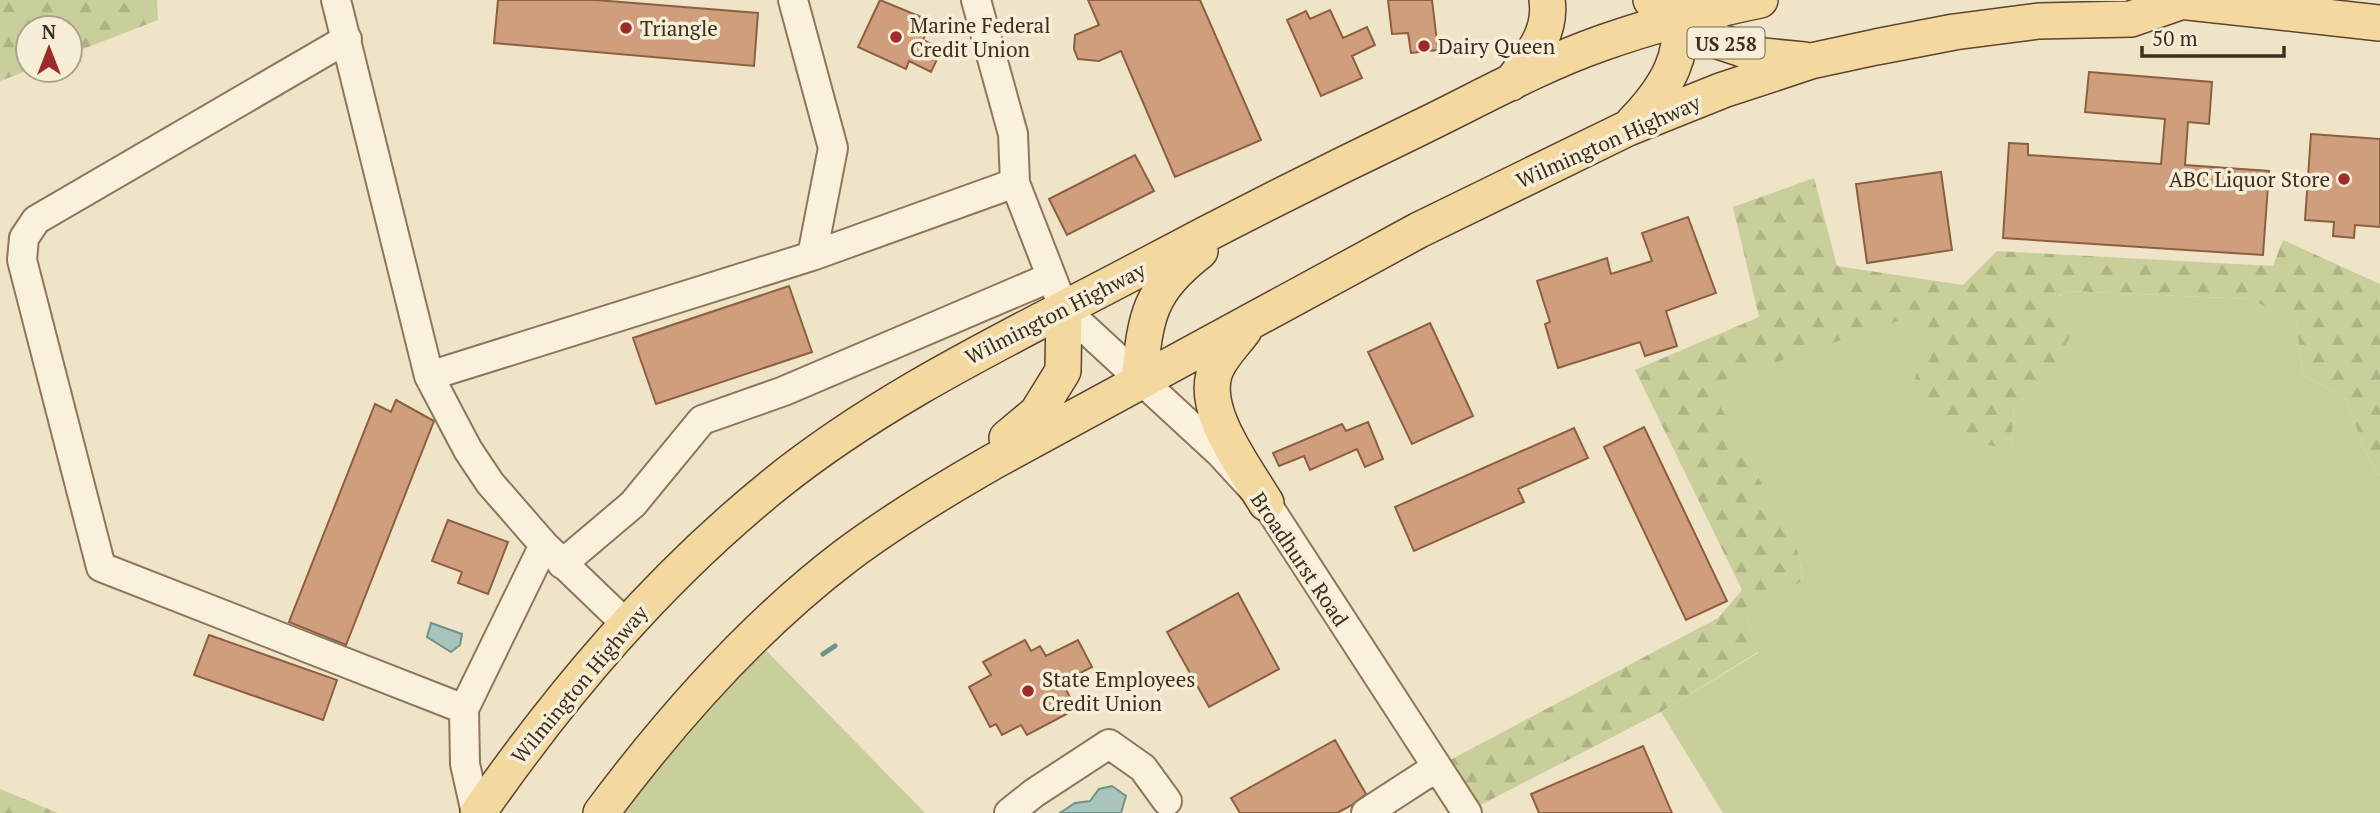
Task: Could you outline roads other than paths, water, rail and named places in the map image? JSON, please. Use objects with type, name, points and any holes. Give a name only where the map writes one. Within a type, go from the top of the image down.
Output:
[{"type":"main road","points":[[1511,83],[1542,40],[1549,13],[1547,0]]},
{"type":"main road","name":"US 258","points":[[1651,0],[1681,9],[1712,38],[1763,56],[1811,61]]},
{"type":"main road","name":"Wilmington Highway","points":[[477,813],[526,745],[625,623],[705,545],[775,484],[868,418],[966,358],[1250,210],[1511,83],[1681,9],[1760,0]]},
{"type":"main road","points":[[1811,61],[1954,32],[2039,22],[2132,19],[2174,2],[2232,4],[2380,23]]},
{"type":"main road","points":[[1628,128],[1657,98],[1677,62],[1681,9]]},
{"type":"main road","name":"Wilmington Highway","points":[[601,813],[714,675],[779,611],[848,555],[952,485],[1419,230],[1628,128],[1723,90],[1811,61]]},
{"type":"main road","points":[[1139,381],[1152,304],[1170,274],[1250,210]]},
{"type":"main road","points":[[952,485],[1037,413],[1063,371],[1064,309]]},
{"type":"main road","points":[[1252,320],[1216,367],[1212,397],[1223,432],[1266,503]]},
{"type":"street","points":[[336,0],[429,376],[468,450],[553,555],[625,623]]},
{"type":"street","points":[[793,0],[833,148],[812,256]]},
{"type":"street","points":[[976,0],[1013,134],[1015,183],[1064,309]]},
{"type":"street","points":[[347,39],[36,220],[24,238],[22,260],[101,567],[464,709]]},
{"type":"street","points":[[429,376],[812,256],[1015,183]]},
{"type":"street","points":[[477,813],[465,764],[464,709],[553,555],[633,504],[702,420],[784,391],[1052,277]]},
{"type":"street","name":"Broadhurst Road","points":[[1064,309],[1220,453],[1266,503],[1467,813]]},
{"type":"street","points":[[1009,813],[1034,793],[1110,744],[1143,768],[1167,801]]},
{"type":"street","points":[[1366,813],[1404,803],[1437,767]]},
{"type":"water","points":[[431,623],[462,634],[460,645],[451,652],[427,637]]},
{"type":"water","points":[[1112,786],[1126,796],[1121,813],[1060,813],[1075,803],[1090,801],[1099,789]]},
{"type":"waterway","points":[[823,654],[835,646]]},
{"type":"place","name":"Triangle","points":[[626,28]]},
{"type":"place","name":"Marine Federal Credit Union","points":[[896,37]]},
{"type":"place","name":"Dairy Queen","points":[[1424,46]]},
{"type":"place","name":"ABC Liquor Store","points":[[2344,179]]},
{"type":"place","name":"State Employees Credit Union","points":[[1028,691]]}]
